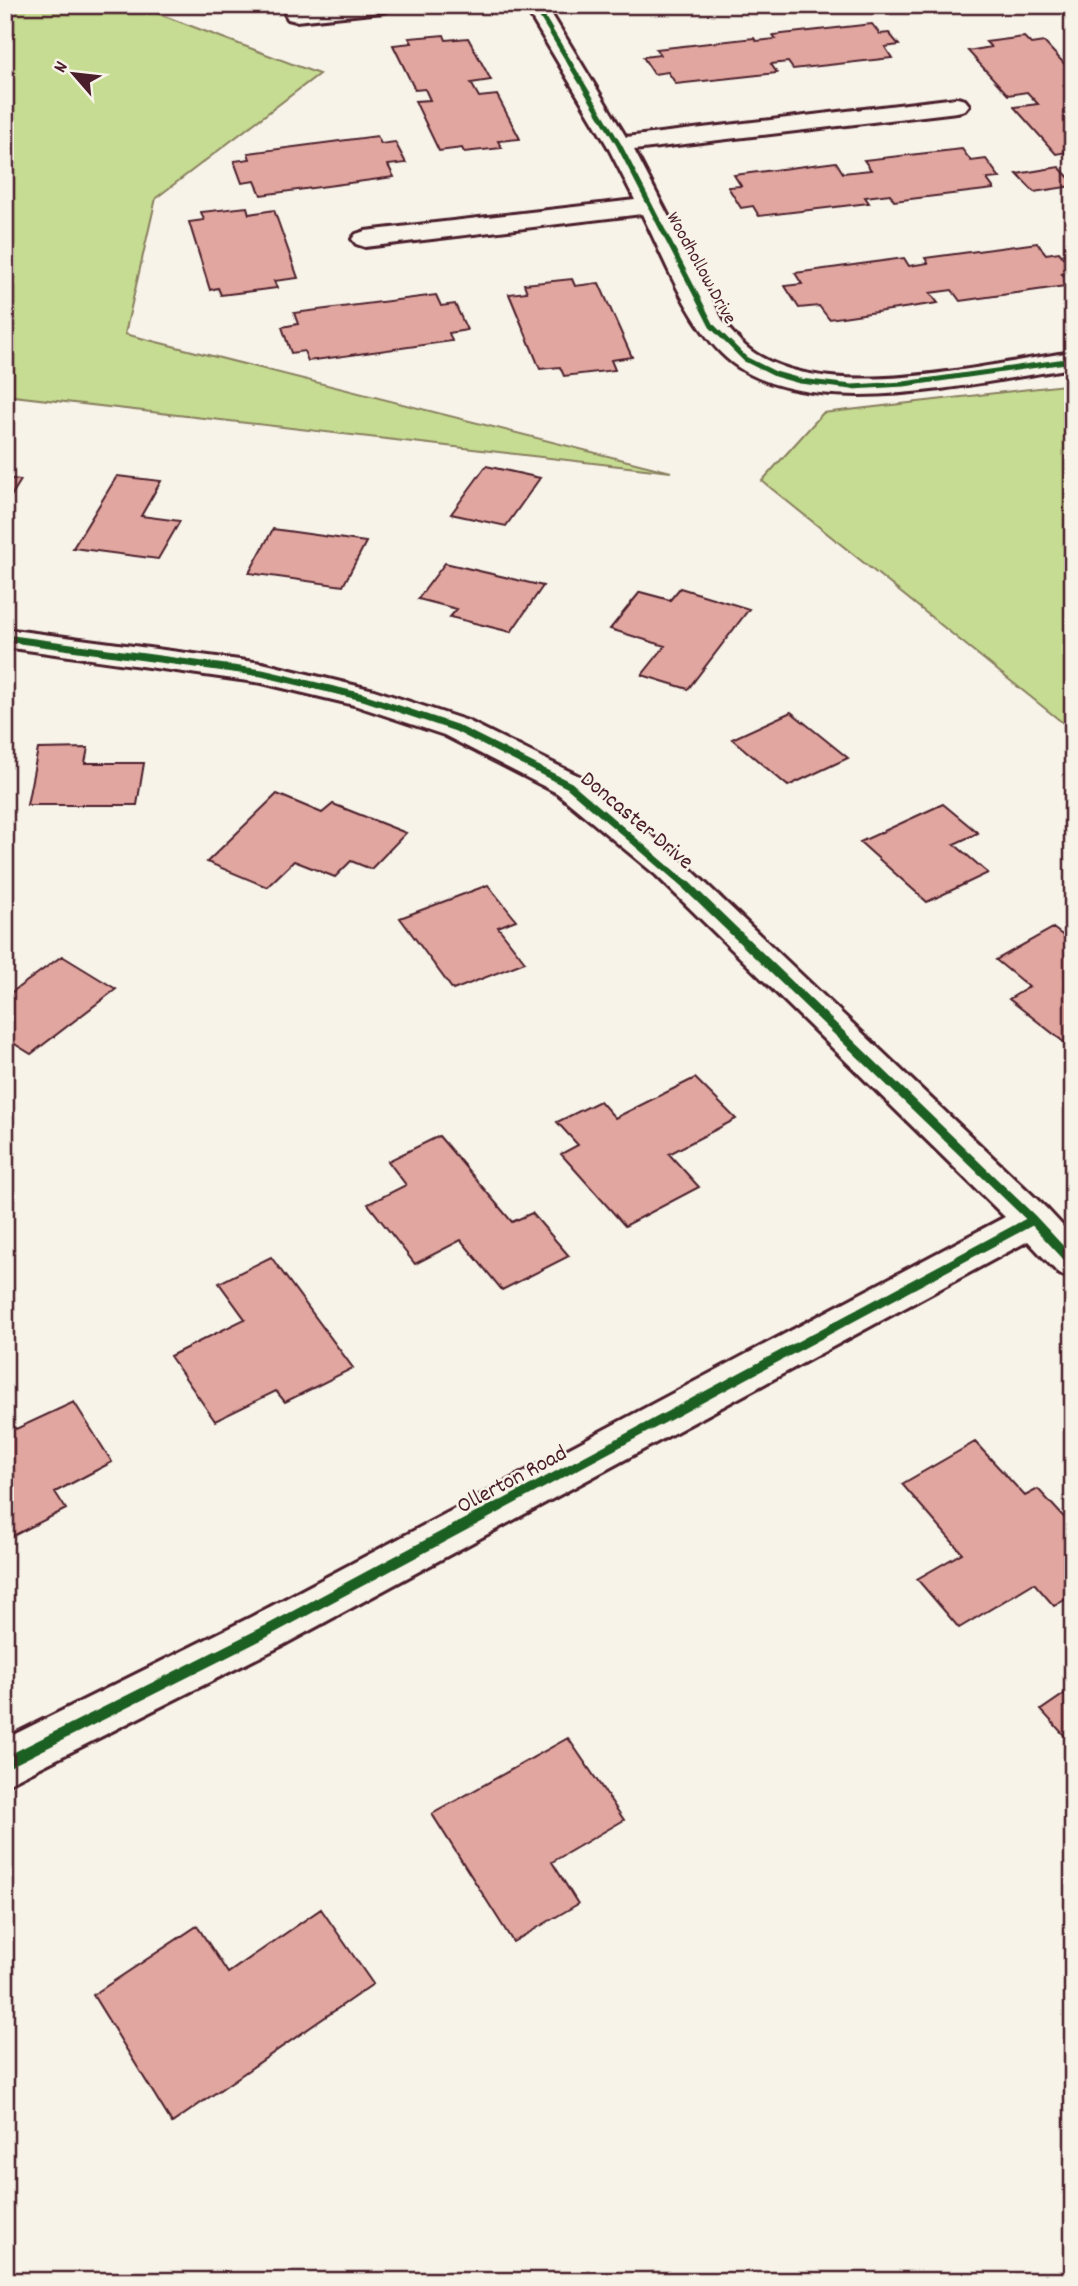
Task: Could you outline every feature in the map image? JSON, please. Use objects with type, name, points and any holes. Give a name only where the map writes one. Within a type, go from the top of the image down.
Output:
[{"type":"street","points":[[296,13],[382,5]]},
{"type":"street","name":"Woodhollow Drive","points":[[535,5],[619,145],[712,326],[749,362],[776,374],[817,384],[863,388],[888,387],[1073,360]]},
{"type":"street","points":[[619,145],[957,105]]},
{"type":"street","name":"Woodhollow Drive","points":[[365,239],[650,206]]},
{"type":"street","name":"Doncaster Drive","points":[[5,638],[262,673],[363,697],[456,728],[569,785],[668,867],[1033,1220],[1073,1263]]},
{"type":"street","name":"Ollerton Road","points":[[5,1763],[267,1630],[1033,1220]]},
{"type":"green space","points":[[5,5],[135,5],[319,74],[156,198],[125,334],[671,472],[5,395]]},
{"type":"green space","points":[[1073,384],[1073,731],[762,481],[823,413]]},
{"type":"building","points":[[872,24],[880,34],[889,33],[899,45],[885,47],[892,58],[793,69],[788,62],[771,64],[777,73],[676,84],[668,72],[654,74],[643,57],[660,55],[656,49],[754,38],[756,41],[776,39],[773,35]]},
{"type":"building","points":[[444,35],[446,40],[468,38],[491,80],[471,83],[479,97],[497,95],[520,139],[498,141],[502,148],[464,152],[462,148],[439,151],[415,101],[430,100],[425,89],[415,90],[393,45],[412,43],[409,38]]},
{"type":"building","points":[[1024,37],[1031,44],[1044,42],[1073,73],[1073,85],[1064,86],[1073,95],[1073,151],[1056,154],[1014,107],[1038,104],[1027,92],[1008,95],[968,51],[991,47],[986,42]]},
{"type":"building","points":[[377,136],[381,144],[395,142],[406,163],[388,165],[394,177],[261,195],[255,181],[242,183],[234,161],[250,159],[248,153]]},
{"type":"building","points":[[962,149],[971,161],[986,159],[1000,178],[987,179],[994,189],[894,201],[890,194],[865,197],[869,203],[759,216],[753,206],[741,208],[728,187],[741,186],[734,175],[836,162],[843,173],[871,170],[864,160]]},
{"type":"building","points":[[1059,167],[1073,182],[1073,186],[1034,192],[1017,174]]},
{"type":"building","points":[[247,207],[249,214],[274,210],[298,278],[274,281],[277,288],[221,295],[218,288],[210,290],[189,222],[204,220],[201,212]]},
{"type":"building","points":[[1037,243],[1046,254],[1059,252],[1073,269],[1073,272],[1062,274],[1072,285],[960,301],[952,290],[930,293],[938,303],[829,319],[819,306],[799,308],[785,286],[802,284],[795,273],[904,258],[909,266],[928,263],[925,258]]},
{"type":"building","points":[[572,279],[575,286],[599,283],[632,357],[611,360],[615,370],[564,376],[560,367],[540,369],[509,294],[527,292],[524,284]]},
{"type":"building","points":[[436,295],[441,306],[455,304],[467,330],[449,333],[452,341],[308,361],[304,351],[291,353],[282,327],[298,324],[294,313]]},
{"type":"building","points":[[486,466],[540,478],[506,526],[451,514]]},
{"type":"building","points":[[117,476],[161,481],[141,516],[180,521],[158,559],[73,548]]},
{"type":"building","points":[[5,478],[21,480],[5,506]]},
{"type":"building","points":[[273,529],[366,542],[343,586],[249,573]]},
{"type":"building","points":[[445,563],[543,586],[511,632],[450,617],[457,609],[418,599]]},
{"type":"building","points":[[680,588],[749,609],[688,689],[642,675],[665,646],[610,629],[640,592],[670,600]]},
{"type":"building","points":[[791,712],[848,758],[788,786],[732,739]]},
{"type":"building","points":[[88,748],[85,763],[144,763],[137,805],[27,805],[38,749]]},
{"type":"building","points":[[277,794],[322,813],[333,804],[406,833],[371,869],[351,861],[335,877],[294,861],[267,887],[207,862]]},
{"type":"building","points":[[943,804],[978,833],[954,844],[988,873],[927,902],[860,842]]},
{"type":"building","points":[[488,885],[516,920],[498,927],[525,962],[453,990],[400,918]]},
{"type":"building","points":[[1053,928],[1073,943],[1073,1038],[1065,1043],[1009,999],[1029,987],[996,960]]},
{"type":"building","points":[[62,956],[116,989],[31,1054],[5,1038],[5,997]]},
{"type":"building","points":[[695,1078],[736,1119],[669,1154],[699,1187],[625,1226],[561,1154],[578,1145],[557,1122],[600,1101],[615,1118]]},
{"type":"building","points":[[439,1136],[512,1222],[532,1213],[569,1256],[502,1290],[461,1240],[415,1264],[368,1204],[406,1185],[388,1161]]},
{"type":"building","points":[[271,1257],[353,1368],[285,1402],[276,1391],[215,1421],[170,1356],[245,1319],[219,1283]]},
{"type":"building","points":[[74,1402],[112,1462],[55,1492],[66,1509],[5,1540],[5,1412],[16,1429]]},
{"type":"building","points":[[975,1442],[1025,1496],[1038,1489],[1073,1527],[1073,1595],[1054,1606],[1034,1583],[959,1628],[917,1579],[962,1553],[902,1484]]},
{"type":"building","points":[[1073,1688],[1073,1745],[1041,1710]]},
{"type":"building","points":[[568,1738],[624,1820],[552,1862],[578,1904],[513,1942],[432,1814]]},
{"type":"building","points":[[321,1909],[373,1984],[172,2123],[93,1995],[197,1926],[228,1973]]},
{"type":"cycle path","points":[[535,5],[619,145],[712,326],[730,346],[751,363],[800,381],[852,387],[904,384],[1073,360]]},
{"type":"cycle path","points":[[5,638],[262,673],[363,697],[456,728],[569,785],[668,867],[1033,1220],[1073,1263]]},
{"type":"cycle path","points":[[5,1763],[267,1631],[1033,1220]]}]
